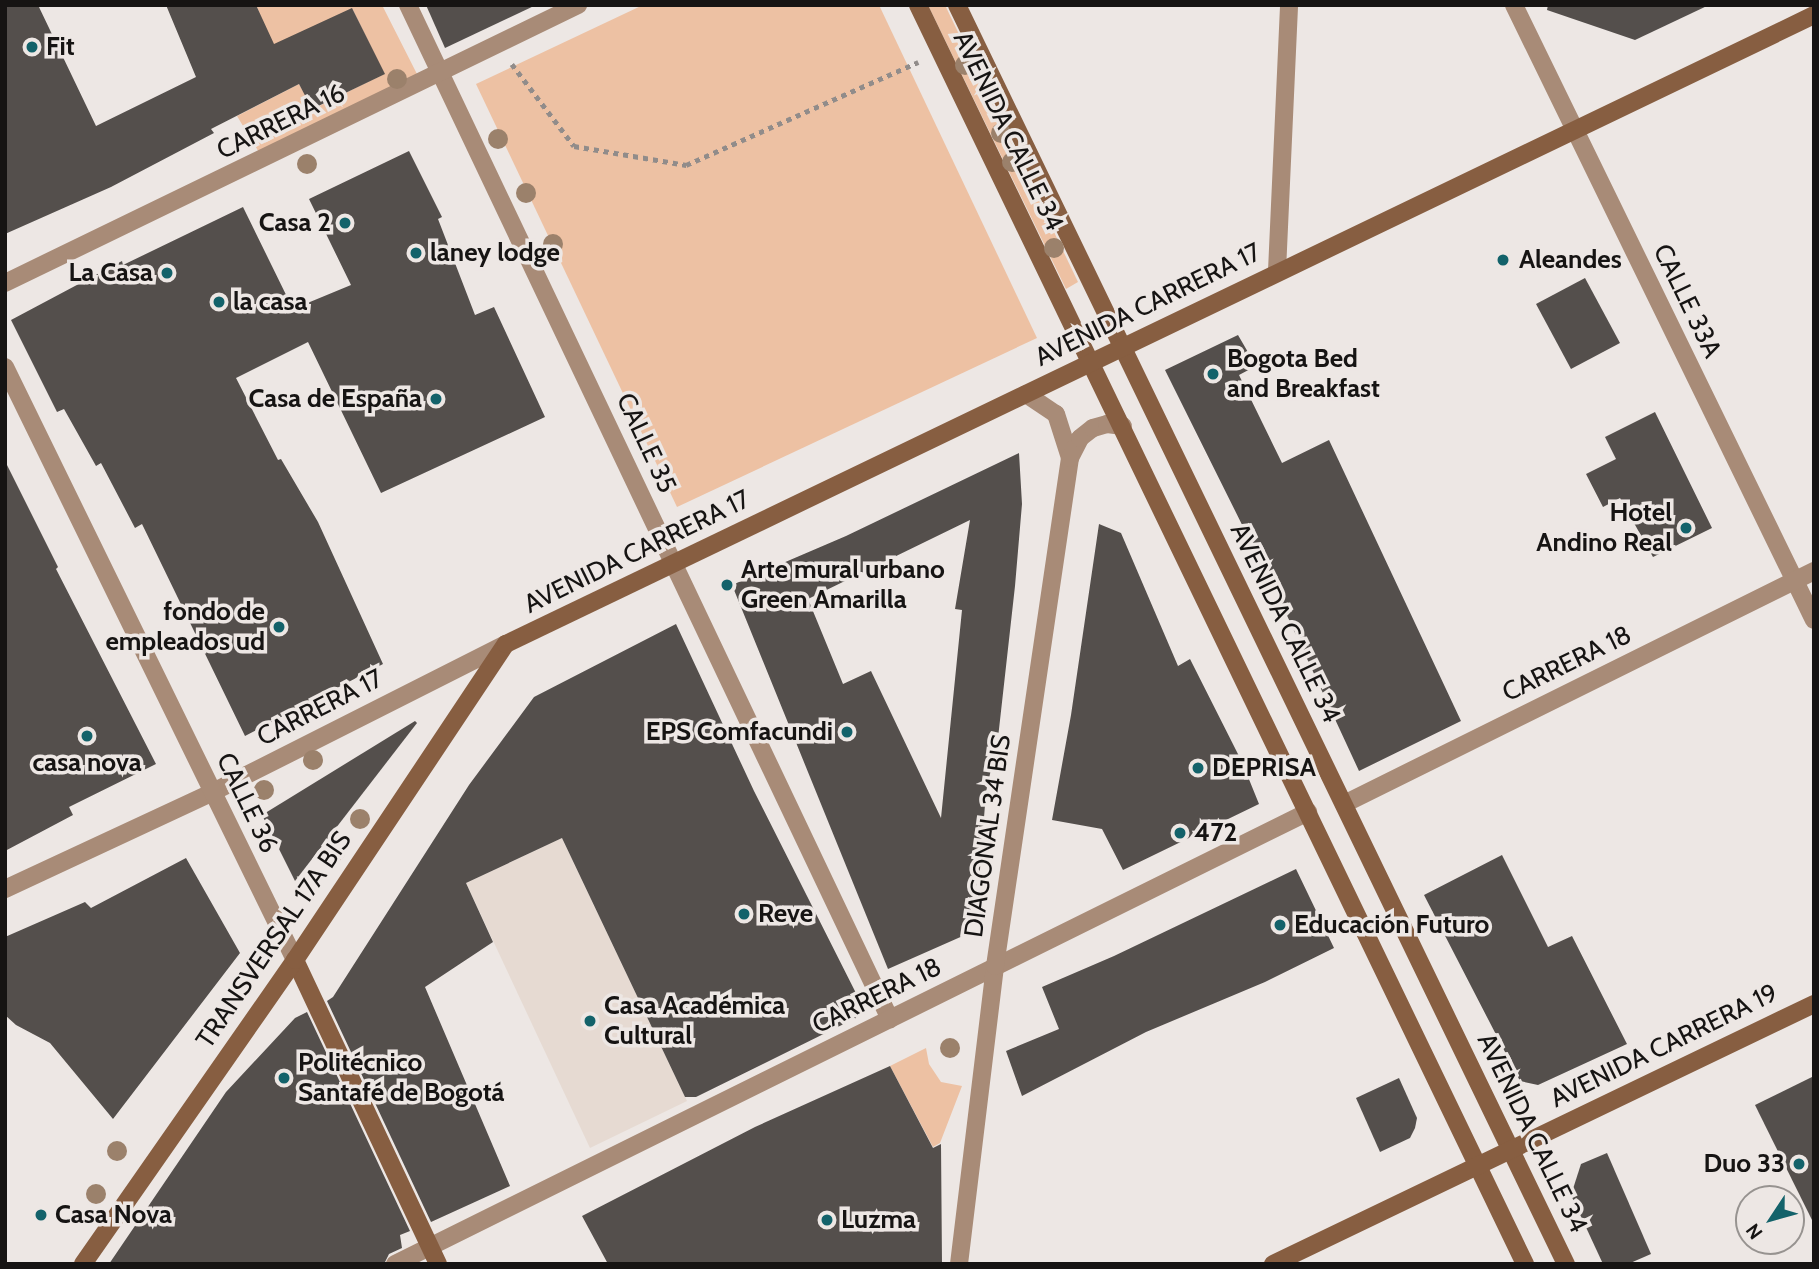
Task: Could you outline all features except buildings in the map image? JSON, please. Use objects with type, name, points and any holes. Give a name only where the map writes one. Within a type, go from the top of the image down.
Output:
[{"type":"main road","name":"AVENIDA CALLE 34","points":[[918,5],[1525,1264]]},
{"type":"main road","name":"AVENIDA CALLE 34","points":[[957,5],[1566,1264]]},
{"type":"main road","name":"AVENIDA CARRERA 17","points":[[506,644],[1814,15]]},
{"type":"main road","name":"TRANSVERSAL 17A BIS","points":[[83,1264],[295,960],[506,644]]},
{"type":"main road","name":"CALLE 36","points":[[295,960],[438,1264]]},
{"type":"main road","name":"AVENIDA CARRERA 19","points":[[1273,1264],[1814,1004]]},
{"type":"street","name":"CALLE 35","points":[[408,5],[890,1019]]},
{"type":"street","name":"CARRERA 16","points":[[5,283],[442,74],[578,5]]},
{"type":"street","points":[[1277,271],[1289,5]]},
{"type":"street","name":"CALLE 33A","points":[[1514,5],[1814,620]]},
{"type":"street","name":"CALLE 36","points":[[5,367],[295,960]]},
{"type":"street","name":"DIAGONAL 34 BIS","points":[[1026,394],[1056,414],[1070,458]]},
{"type":"street","name":"DIAGONAL 34 BIS","points":[[959,1264],[995,966],[1070,458],[1080,438],[1093,428],[1107,424],[1123,426]]},
{"type":"street","name":"CARRERA 18","points":[[1344,804],[1814,571]]},
{"type":"street","name":"CARRERA 17","points":[[5,889],[213,792],[506,644]]},
{"type":"street","name":"CARRERA 18","points":[[395,1264],[1308,812]]},
{"type":"path","points":[[499,46],[574,146],[686,165],[940,51]]},
{"type":"shaded area","points":[[256,5],[382,5],[418,76],[260,154],[237,116],[299,84],[313,109],[384,74],[353,10],[273,46]]},
{"type":"shaded area","points":[[643,5],[879,5],[1037,338],[677,507],[476,84]]},
{"type":"shaded area","points":[[928,5],[945,5],[1078,282],[1066,289]]},
{"type":"shaded area","name":"Casa Académica Cultural","points":[[562,838],[687,1101],[590,1148],[466,883]]},
{"type":"shaded area","points":[[926,1048],[929,1064],[941,1082],[962,1086],[940,1143],[933,1147],[890,1066]]},
{"type":"place","name":"Fit","points":[[32,47]]},
{"type":"place","name":"Casa 2","points":[[345,223]]},
{"type":"place","name":"laney lodge","points":[[416,253]]},
{"type":"place","name":"Aleandes","points":[[1503,260]]},
{"type":"place","name":"La Casa","points":[[167,273]]},
{"type":"place","name":"la casa","points":[[219,302]]},
{"type":"place","name":"Bogota Bed and Breakfast","points":[[1213,374]]},
{"type":"place","name":"Casa de España","points":[[436,399]]},
{"type":"place","name":"Hotel Andino Real","points":[[1686,528]]},
{"type":"place","name":"Arte mural urbano Green Amarilla","points":[[727,585]]},
{"type":"place","name":"fondo de empleados ud","points":[[279,627]]},
{"type":"place","name":"EPS Comfacundi","points":[[847,732]]},
{"type":"place","name":"casa nova","points":[[87,736]]},
{"type":"place","name":"DEPRISA","points":[[1198,768]]},
{"type":"place","name":"472","points":[[1180,833]]},
{"type":"place","name":"Reve","points":[[744,914]]},
{"type":"place","name":"Educación Futuro","points":[[1280,925]]},
{"type":"place","name":"Casa Académica Cultural","points":[[590,1021]]},
{"type":"place","name":"Politécnico Santafé de Bogotá","points":[[284,1078]]},
{"type":"place","name":"Duo 33","points":[[1799,1164]]},
{"type":"place","name":"Casa Nova","points":[[41,1215]]},
{"type":"place","name":"Luzma","points":[[827,1220]]}]
